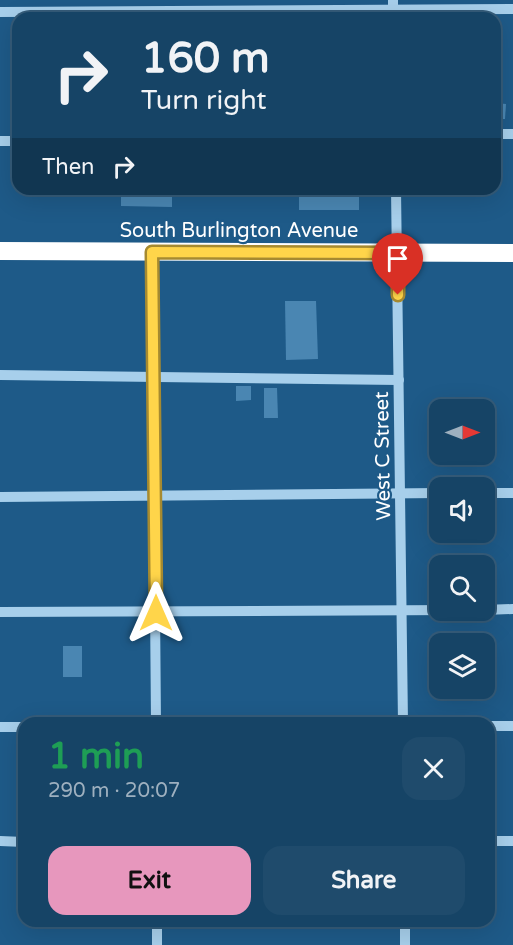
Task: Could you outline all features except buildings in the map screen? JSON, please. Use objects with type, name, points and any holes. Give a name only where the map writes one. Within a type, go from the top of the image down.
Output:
[{"type":"highway","name":"South Burlington Avenue","points":[[0,251],[513,253]]},
{"type":"street","points":[[0,12],[513,9]]},
{"type":"street","name":"West C Street","points":[[396,195],[403,717]]},
{"type":"street","points":[[152,252],[156,717]]},
{"type":"street","points":[[0,375],[399,380]]},
{"type":"street","points":[[0,497],[429,493]]},
{"type":"street","points":[[495,493],[513,493]]},
{"type":"street","points":[[495,610],[513,609]]},
{"type":"street","points":[[0,612],[429,611]]},
{"type":"street","points":[[495,726],[513,726]]},
{"type":"street","points":[[0,727],[18,727]]},
{"type":"street","points":[[495,841],[513,841]]},
{"type":"street","points":[[0,842],[18,842]]},
{"type":"street","points":[[157,927],[157,945]]},
{"type":"street","points":[[405,927],[405,945]]},
{"type":"route","points":[[156,613],[152,252],[398,253],[398,295]]}]
